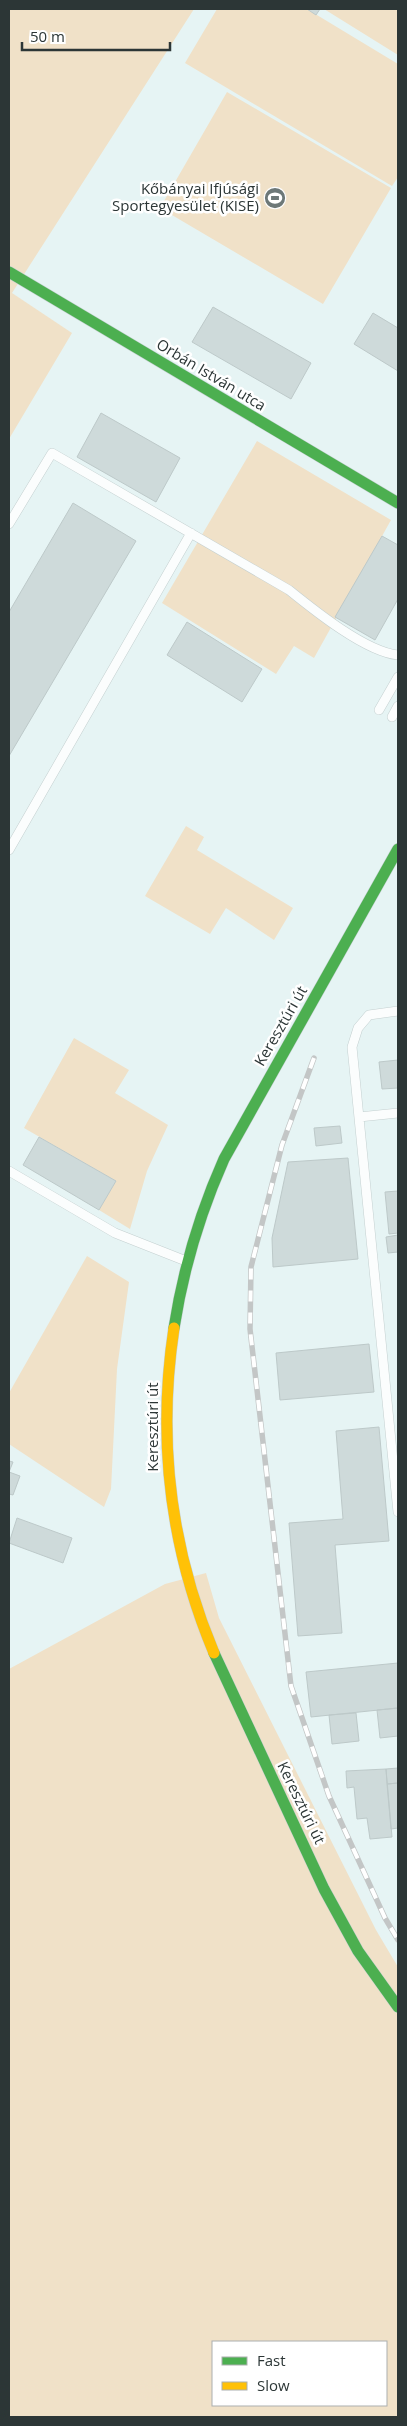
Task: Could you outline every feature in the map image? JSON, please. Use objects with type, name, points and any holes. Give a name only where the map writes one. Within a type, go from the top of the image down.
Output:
[{"type":"main road","name":"Orbán István utca","points":[[9,272],[398,503]]},
{"type":"main road","name":"Keresztúri út","points":[[398,849],[264,1086],[222,1166],[210,1194],[188,1262],[177,1308],[168,1377],[166,1453],[173,1519],[189,1584],[208,1641],[234,1700],[340,1918],[367,1964],[398,2007]]},
{"type":"lane","points":[[9,524],[52,453],[290,590],[318,613],[375,649],[388,654],[398,655]]},
{"type":"lane","points":[[9,850],[191,533]]},
{"type":"lane","points":[[379,710],[398,678]]},
{"type":"lane","points":[[392,717],[398,706]]},
{"type":"lane","points":[[398,1011],[369,1015],[358,1028],[352,1047],[398,1512]]},
{"type":"lane","points":[[360,1117],[398,1113]]},
{"type":"lane","points":[[9,1171],[115,1233],[188,1262]]},
{"type":"shaded area","points":[[9,9],[194,9],[12,293],[72,333],[9,439]]},
{"type":"shaded area","points":[[217,9],[307,9],[398,64],[398,177],[392,186],[185,63]]},
{"type":"shaded area","points":[[324,9],[398,9],[398,55]]},
{"type":"shaded area","name":"Kőbányai Ifjúsági Sportegyesület (KISE)","points":[[227,92],[391,188],[323,304],[160,208]]},
{"type":"shaded area","points":[[257,441],[391,520],[314,658],[294,646],[276,674],[162,603]]},
{"type":"shaded area","points":[[186,826],[204,837],[197,850],[293,908],[274,940],[226,908],[210,934],[145,896]]},
{"type":"shaded area","points":[[74,1038],[129,1070],[115,1093],[168,1125],[147,1171],[130,1229],[99,1210],[116,1181],[24,1128]]},
{"type":"shaded area","points":[[87,1256],[129,1282],[117,1369],[111,1489],[104,1507],[9,1444],[9,1393]]},
{"type":"shaded area","points":[[206,1573],[219,1618],[376,1930],[398,1967],[398,2417],[9,2417],[9,1669],[165,1584]]},
{"type":"building","points":[[307,9],[320,9],[316,15]]},
{"type":"building","points":[[213,307],[311,363],[291,399],[192,342]]},
{"type":"building","points":[[373,313],[398,328],[398,371],[354,344]]},
{"type":"building","points":[[101,413],[180,458],[156,502],[77,457]]},
{"type":"building","points":[[73,503],[136,541],[9,756],[9,612]]},
{"type":"building","points":[[382,536],[398,545],[398,599],[375,640],[335,617]]},
{"type":"building","points":[[187,622],[262,669],[242,702],[167,655]]},
{"type":"building","points":[[398,1060],[398,1088],[382,1089],[379,1062]]},
{"type":"building","points":[[340,1126],[342,1143],[316,1146],[314,1128]]},
{"type":"building","points":[[39,1137],[116,1181],[99,1210],[23,1165]]},
{"type":"building","points":[[348,1158],[358,1259],[273,1267],[272,1238],[288,1162]]},
{"type":"building","points":[[398,1191],[398,1233],[389,1234],[385,1192]]},
{"type":"building","points":[[398,1235],[398,1252],[388,1253],[386,1237]]},
{"type":"building","points":[[369,1344],[374,1392],[280,1400],[276,1353]]},
{"type":"building","points":[[379,1427],[389,1541],[335,1545],[342,1633],[298,1636],[289,1523],[343,1519],[336,1431]]},
{"type":"building","points":[[9,1461],[13,1462],[9,1472]]},
{"type":"building","points":[[9,1472],[20,1476],[13,1495],[9,1494]]},
{"type":"building","points":[[17,1518],[72,1538],[63,1563],[9,1543]]},
{"type":"building","points":[[398,1663],[398,1708],[311,1717],[306,1672]]},
{"type":"building","points":[[398,1708],[398,1736],[380,1738],[377,1710]]},
{"type":"building","points":[[356,1713],[359,1741],[332,1744],[329,1715]]},
{"type":"building","points":[[398,1768],[398,1783],[387,1784],[386,1769]]},
{"type":"building","points":[[386,1769],[392,1837],[370,1839],[367,1818],[357,1819],[354,1787],[347,1788],[346,1771]]},
{"type":"building","points":[[398,1783],[398,1828],[391,1829],[387,1784]]},
{"type":"railway","points":[[314,1058],[282,1145],[251,1267],[250,1329],[291,1686],[329,1796],[385,1918],[398,1940]]},
{"type":"traffic: fast","points":[[9,272],[398,503]]},
{"type":"traffic: fast","points":[[174,1328],[193,1242],[207,1200],[224,1159],[398,849]]},
{"type":"traffic: fast","points":[[214,1653],[324,1889],[358,1951],[398,2007]]},
{"type":"traffic: slow","points":[[174,1328],[167,1411],[171,1493],[187,1574],[214,1653]]},
{"type":"place","name":"Kőbányai Ifjúsági Sportegyesület (KISE)","points":[[275,198]]}]
